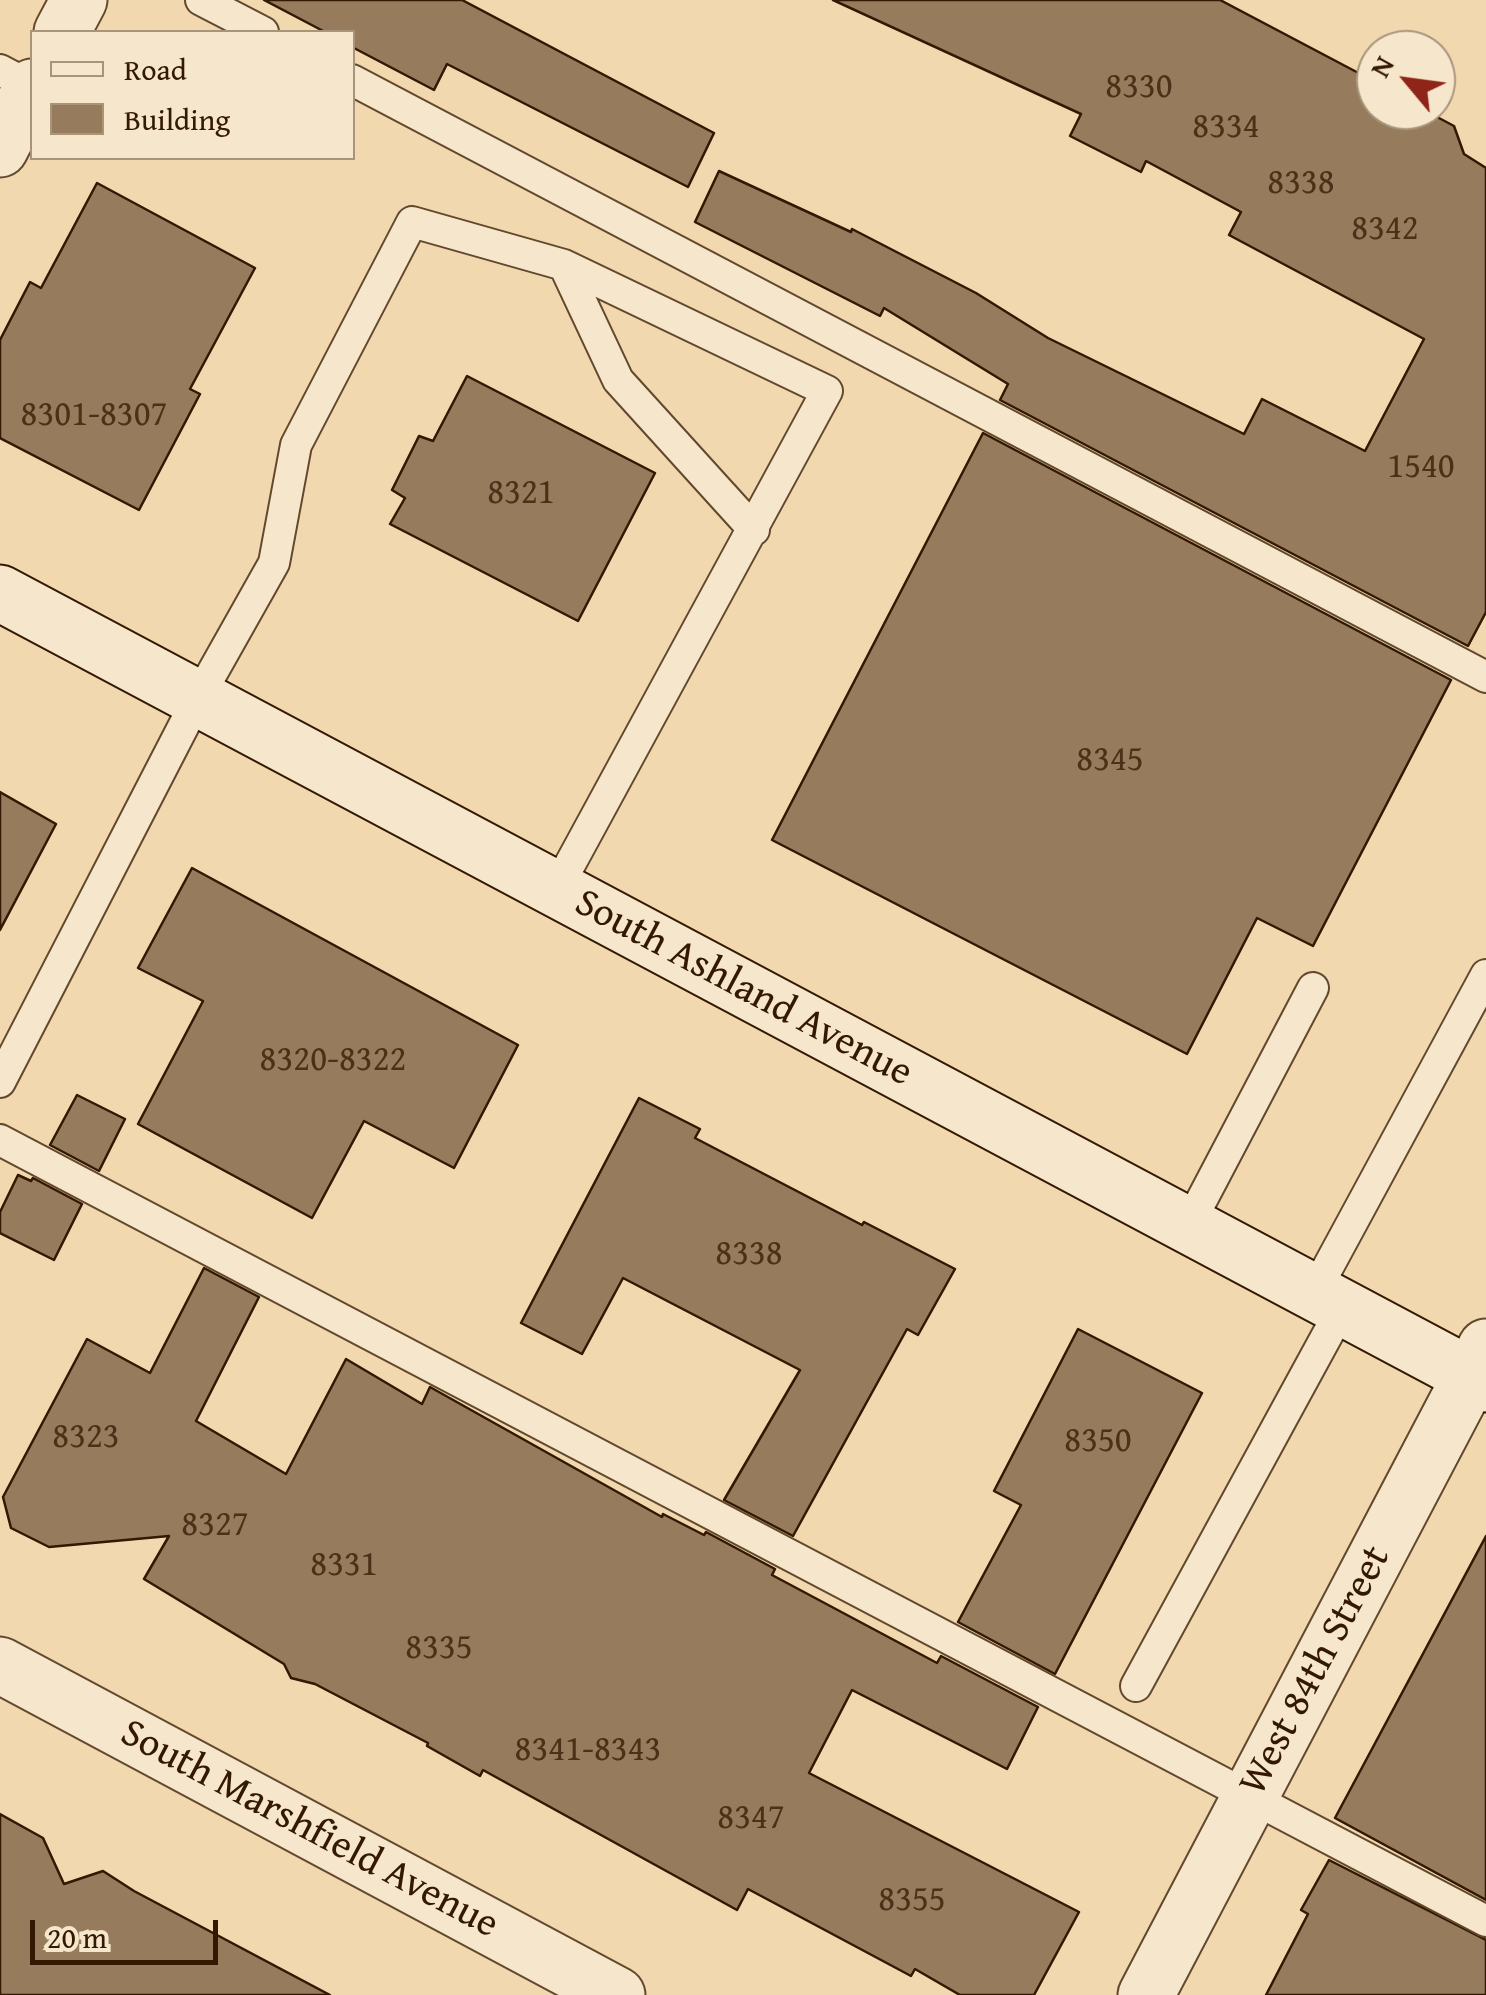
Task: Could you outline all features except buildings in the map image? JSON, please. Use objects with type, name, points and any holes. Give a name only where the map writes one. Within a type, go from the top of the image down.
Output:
[{"type":"main road","points":[[63,30],[79,0]]},
{"type":"main road","points":[[0,149],[30,91]]},
{"type":"main road","name":"South Ashland Avenue","points":[[0,594],[1328,1300],[1481,1369]]},
{"type":"main road","name":"West 84th Street","points":[[1146,1995],[1481,1369]]},
{"type":"main road","name":"South Marshfield Avenue","points":[[0,1666],[617,1995]]},
{"type":"lane","points":[[202,0],[259,30]]},
{"type":"lane","points":[[0,70],[30,86]]},
{"type":"lane","points":[[355,82],[1486,677]]},
{"type":"lane","points":[[0,1082],[198,698],[274,562],[296,445],[412,222],[564,265],[828,391],[556,890]]},
{"type":"lane","points":[[564,265],[618,380],[754,530]]},
{"type":"lane","points":[[1136,1686],[1486,975]]},
{"type":"lane","points":[[1188,1226],[1314,988]]},
{"type":"lane","points":[[0,1140],[1486,1920]]}]
